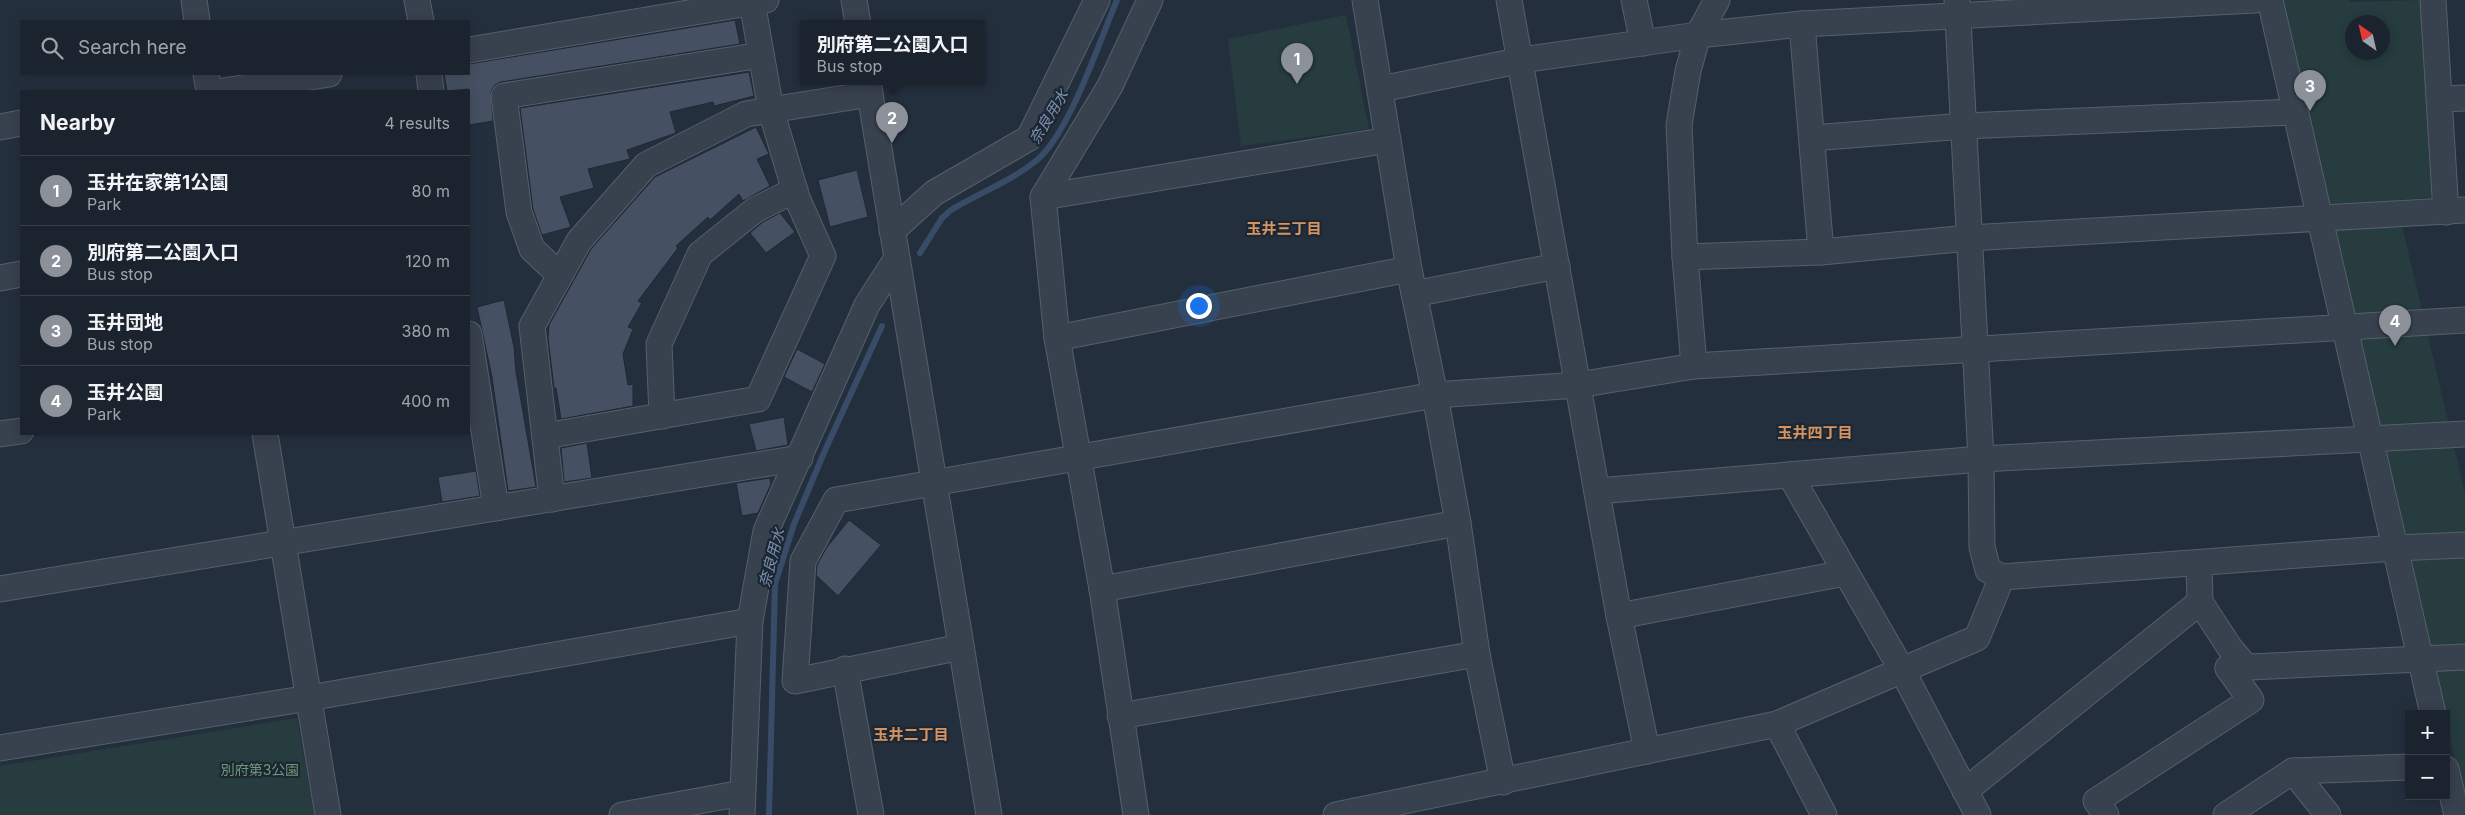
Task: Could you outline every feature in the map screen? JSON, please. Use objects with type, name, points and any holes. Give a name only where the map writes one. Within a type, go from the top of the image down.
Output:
[{"type":"street","points":[[194,0],[197,20]]},
{"type":"street","points":[[417,0],[421,20]]},
{"type":"street","points":[[854,0],[857,20]]},
{"type":"street","points":[[892,231],[934,193],[1029,138],[1097,0]]},
{"type":"street","points":[[1136,815],[1102,589],[1057,338],[1042,197],[1110,86],[1150,0]]},
{"type":"street","points":[[1365,0],[1414,294],[1435,395],[1458,523],[1478,654],[1503,782]]},
{"type":"street","points":[[1509,0],[1522,60],[1619,616],[1647,751]]},
{"type":"street","points":[[1634,0],[1643,42]]},
{"type":"street","points":[[1694,366],[1685,257],[1679,125],[1688,71],[1698,35],[1717,0]]},
{"type":"street","points":[[1381,88],[1522,60],[1643,42],[1957,8],[2255,0]]},
{"type":"street","points":[[2270,0],[2433,710]]},
{"type":"street","points":[[1685,257],[1821,252],[1970,238],[2455,211],[2441,100],[2434,0]]},
{"type":"street","points":[[470,50],[759,1],[761,54],[771,110],[795,190],[823,256],[758,399],[545,436]]},
{"type":"street","points":[[1957,8],[1976,348],[1981,459],[1982,547],[1988,570],[2002,577],[2395,548],[2465,546]]},
{"type":"street","points":[[1802,24],[1821,252]]},
{"type":"street","points":[[560,275],[532,250],[518,212],[504,96],[761,54]]},
{"type":"street","points":[[206,75],[209,90]]},
{"type":"street","points":[[230,90],[323,75]]},
{"type":"street","points":[[429,75],[431,90]]},
{"type":"street","points":[[552,499],[532,326],[579,241],[646,165],[746,114],[869,88],[989,815]]},
{"type":"street","points":[[2441,100],[2465,98]]},
{"type":"street","points":[[1812,138],[1964,126],[2295,112]]},
{"type":"street","points":[[0,127],[20,123]]},
{"type":"street","points":[[1042,197],[1388,140]]},
{"type":"street","points":[[662,416],[659,344],[700,254],[755,210],[795,190]]},
{"type":"street","points":[[622,815],[742,804],[750,620],[766,531],[867,305],[897,258]]},
{"type":"street","points":[[1414,294],[1557,266]]},
{"type":"street","points":[[1057,338],[1410,269]]},
{"type":"street","points":[[0,278],[20,274]]},
{"type":"street","points":[[961,647],[795,680],[803,561],[836,500],[1435,395],[1578,385],[1694,366],[2465,320]]},
{"type":"street","points":[[470,340],[496,508]]},
{"type":"street","points":[[0,434],[20,431]]},
{"type":"street","points":[[1597,491],[1981,459],[2465,434]]},
{"type":"street","points":[[266,435],[328,815]]},
{"type":"street","points":[[0,589],[800,458]]},
{"type":"street","points":[[1790,475],[1902,670],[1978,815]]},
{"type":"street","points":[[1102,589],[1458,523]]},
{"type":"street","points":[[2199,563],[2200,602],[2241,662],[2228,668]]},
{"type":"street","points":[[1619,616],[1845,573]]},
{"type":"street","points":[[1336,815],[1366,812],[1777,724],[1977,638],[2002,577]]},
{"type":"street","points":[[1965,791],[2200,602]]},
{"type":"street","points":[[0,748],[309,698],[750,620]]},
{"type":"street","points":[[1120,716],[1478,654]]},
{"type":"street","points":[[2228,668],[2465,657]]},
{"type":"street","points":[[2106,815],[2096,801],[2251,700],[2228,668]]},
{"type":"street","points":[[846,669],[871,815]]},
{"type":"street","points":[[1777,724],[1824,815]]},
{"type":"street","points":[[2226,815],[2293,771],[2405,767]]},
{"type":"street","points":[[2293,771],[2327,814]]},
{"type":"street","points":[[2450,783],[2459,813]]},
{"type":"green space","points":[[2281,0],[2349,0],[2350,2],[2423,0],[2437,197],[2396,200],[2465,493],[2465,803],[2450,738],[2450,710],[2444,710]]},
{"type":"green space","points":[[1346,15],[1369,129],[1241,146],[1228,39]]},
{"type":"green space","name":"別府第3公園","points":[[297,718],[314,815],[0,815],[0,766]]},
{"type":"building","points":[[735,20],[740,44],[501,82],[495,85],[491,91],[493,121],[470,125],[470,90],[447,90],[444,75],[470,75],[470,64]]},
{"type":"building","points":[[749,72],[754,96],[714,106],[713,102],[670,112],[676,133],[627,150],[630,159],[588,169],[594,188],[560,197],[571,227],[542,235],[533,209],[520,108]]},
{"type":"building","points":[[756,127],[769,154],[757,159],[770,186],[743,201],[739,194],[710,220],[708,217],[676,246],[678,248],[638,301],[642,303],[628,327],[633,329],[623,354],[628,385],[633,384],[633,406],[561,419],[556,388],[554,388],[548,338],[549,325],[591,249],[655,177]]},
{"type":"building","points":[[857,170],[868,217],[830,227],[818,180]]},
{"type":"building","points":[[780,213],[795,232],[766,253],[750,233],[763,222]]},
{"type":"building","points":[[504,300],[514,347],[516,372],[536,487],[508,491],[492,377],[477,307]]},
{"type":"building","points":[[797,349],[825,364],[812,392],[784,377]]},
{"type":"building","points":[[784,417],[788,445],[756,451],[749,424]]},
{"type":"building","points":[[587,443],[592,478],[564,482],[561,448]]},
{"type":"building","points":[[476,471],[480,496],[442,502],[438,477]]},
{"type":"building","points":[[770,478],[771,484],[758,513],[742,516],[736,483]]},
{"type":"building","points":[[849,520],[881,545],[838,596],[816,575],[817,565],[827,547]]},
{"type":"waterway","name":"奈良用水","points":[[920,253],[942,218],[951,210],[1017,174],[1037,160],[1049,147],[1061,129],[1083,85],[1117,0]]},
{"type":"waterway","name":"奈良用水","points":[[769,815],[775,584],[794,524],[826,448],[882,326]]},
{"type":"place","name":"玉井在家第1公園","points":[[1297,84]]},
{"type":"place","name":"玉井団地","points":[[2310,111]]},
{"type":"place","name":"別府第二公園入口","points":[[892,143]]},
{"type":"place","name":"玉井公園","points":[[2395,346]]},
{"type":"district","name":"玉井三丁目","points":[[1284,229]]},
{"type":"district","name":"玉井四丁目","points":[[1815,433]]},
{"type":"district","name":"玉井二丁目","points":[[911,735]]}]
